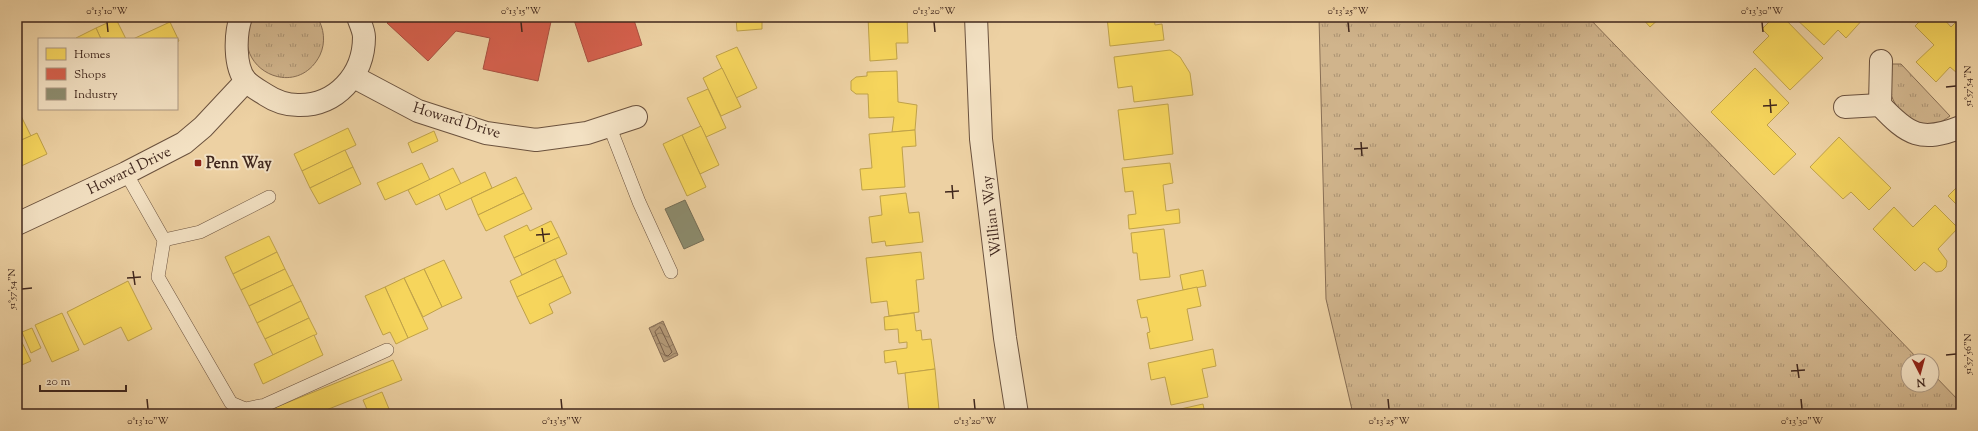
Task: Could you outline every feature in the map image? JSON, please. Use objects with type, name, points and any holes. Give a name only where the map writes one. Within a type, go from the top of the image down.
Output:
[{"type":"street","points":[[240,17],[236,33],[237,55],[241,71],[246,81],[275,100],[297,105],[319,103],[338,93],[354,77],[362,58],[364,36],[358,17]]},
{"type":"street","name":"Willian Way","points":[[976,17],[982,138],[1005,338],[1018,414]]},
{"type":"street","points":[[1880,105],[1881,61]]},
{"type":"street","name":"Howard Drive","points":[[354,77],[418,111],[486,133],[536,140],[588,133],[636,117]]},
{"type":"street","name":"Howard Drive","points":[[17,224],[126,173],[184,143],[203,127],[246,81]]},
{"type":"street","points":[[1845,108],[1880,105],[1908,131],[1923,136],[1943,134],[1961,127]]},
{"type":"lane","points":[[609,125],[639,202],[671,272]]},
{"type":"lane","points":[[126,173],[164,240],[158,277],[231,404],[245,409],[265,405],[387,350]]},
{"type":"lane","points":[[164,240],[200,232],[269,198]]},
{"type":"green space","points":[[253,17],[317,17],[321,26],[324,40],[320,55],[309,69],[296,76],[281,77],[267,73],[256,64],[249,51],[247,35]]},
{"type":"green space","points":[[1319,17],[1588,17],[1912,353],[1900,353],[1900,393],[1940,393],[1940,381],[1961,403],[1961,414],[1353,414],[1326,299]]},
{"type":"green space","points":[[1891,64],[1901,64],[1950,116],[1939,123],[1931,125],[1918,124],[1908,119],[1896,105],[1891,94]]},
{"type":"water","points":[[663,321],[678,355],[664,362],[649,328]]},
{"type":"building: Homes","points":[[712,17],[762,17],[762,29],[737,31],[736,18],[712,19]]},
{"type":"building: Homes","points":[[868,17],[907,17],[908,43],[896,43],[897,59],[870,61]]},
{"type":"building: Homes","points":[[1107,17],[1154,17],[1155,25],[1162,24],[1164,40],[1110,46]]},
{"type":"building: Homes","points":[[1641,17],[1661,17],[1650,27]]},
{"type":"building: Homes","points":[[1774,17],[1783,17],[1823,58],[1790,90],[1753,52],[1769,36],[1762,29]]},
{"type":"building: Homes","points":[[1794,17],[1864,18],[1846,38],[1838,30],[1824,45]]},
{"type":"building: Homes","points":[[1924,17],[1942,17],[1951,27],[1961,17],[1961,69],[1957,73],[1950,67],[1936,82],[1916,62],[1934,45],[1915,26]]},
{"type":"building: Homes","points":[[116,19],[126,38],[101,38],[96,28]]},
{"type":"building: Homes","points":[[170,22],[178,38],[135,38]]},
{"type":"building: Homes","points":[[96,28],[101,38],[76,38]]},
{"type":"building: Homes","points":[[737,47],[757,88],[736,98],[716,56]]},
{"type":"building: Homes","points":[[1170,50],[1180,57],[1190,73],[1193,95],[1134,102],[1132,86],[1118,88],[1114,57]]},
{"type":"building: Homes","points":[[722,68],[741,107],[721,116],[703,78]]},
{"type":"building: Homes","points":[[1755,68],[1789,103],[1767,125],[1796,154],[1774,175],[1711,112]]},
{"type":"building: Homes","points":[[897,71],[898,102],[917,105],[915,130],[892,132],[894,117],[869,118],[868,94],[856,94],[851,90],[851,81],[856,77],[867,76],[867,72]]},
{"type":"building: Homes","points":[[708,89],[726,128],[706,137],[687,98]]},
{"type":"building: Homes","points":[[1168,104],[1173,154],[1124,160],[1118,110]]},
{"type":"building: Homes","points":[[21,116],[31,136],[17,142],[17,118]]},
{"type":"building: Homes","points":[[701,126],[719,165],[700,174],[682,135]]},
{"type":"building: Homes","points":[[348,128],[356,145],[302,171],[294,154]]},
{"type":"building: Homes","points":[[915,130],[916,146],[902,147],[905,187],[862,190],[860,169],[872,168],[869,134]]},
{"type":"building: Homes","points":[[434,131],[438,141],[412,153],[408,143]]},
{"type":"building: Homes","points":[[37,133],[47,154],[17,168],[17,142]]},
{"type":"building: Homes","points":[[682,135],[706,187],[687,196],[663,144]]},
{"type":"building: Homes","points":[[1839,137],[1891,188],[1869,210],[1851,192],[1843,199],[1810,167]]},
{"type":"building: Homes","points":[[345,150],[353,167],[310,188],[302,171]]},
{"type":"building: Homes","points":[[422,163],[430,180],[385,200],[377,183]]},
{"type":"building: Homes","points":[[1170,163],[1173,183],[1163,185],[1166,211],[1179,209],[1180,223],[1129,229],[1128,215],[1136,214],[1133,191],[1125,192],[1122,168]]},
{"type":"building: Homes","points":[[353,167],[361,184],[319,204],[310,188]]},
{"type":"building: Homes","points":[[453,168],[461,184],[416,205],[408,190]]},
{"type":"building: Homes","points":[[485,172],[492,188],[446,210],[439,194]]},
{"type":"building: Homes","points":[[516,177],[524,193],[478,215],[471,198]]},
{"type":"building: Homes","points":[[1961,183],[1961,209],[1948,196]]},
{"type":"building: Homes","points":[[524,193],[532,209],[486,231],[478,215]]},
{"type":"building: Homes","points":[[906,193],[909,213],[919,212],[923,242],[886,246],[885,241],[872,243],[869,217],[882,215],[880,196]]},
{"type":"building: Homes","points":[[1935,205],[1958,228],[1938,249],[1947,261],[1946,267],[1942,271],[1936,272],[1924,262],[1915,271],[1873,229],[1894,207],[1913,227]]},
{"type":"building: Homes","points":[[551,221],[559,237],[514,258],[504,236],[527,225],[530,231]]},
{"type":"building: Homes","points":[[1164,229],[1170,277],[1140,280],[1137,253],[1133,253],[1131,233]]},
{"type":"building: Homes","points":[[269,236],[277,252],[233,274],[225,257]]},
{"type":"building: Homes","points":[[559,237],[567,254],[522,275],[514,258]]},
{"type":"building: Homes","points":[[277,252],[285,269],[241,290],[233,274]]},
{"type":"building: Homes","points":[[921,252],[924,279],[916,280],[919,312],[889,316],[887,301],[871,303],[866,258]]},
{"type":"building: Homes","points":[[555,259],[563,276],[517,297],[510,281]]},
{"type":"building: Homes","points":[[444,260],[462,298],[442,307],[424,269]]},
{"type":"building: Homes","points":[[285,269],[293,285],[249,306],[241,290]]},
{"type":"building: Homes","points":[[424,269],[442,307],[423,317],[404,278]]},
{"type":"building: Homes","points":[[1203,270],[1206,286],[1183,290],[1180,275]]},
{"type":"building: Homes","points":[[563,276],[571,293],[549,304],[553,313],[530,324],[517,297]]},
{"type":"building: Homes","points":[[404,278],[428,329],[408,338],[385,287]]},
{"type":"building: Homes","points":[[128,281],[152,329],[128,341],[121,327],[84,345],[67,312]]},
{"type":"building: Homes","points":[[293,285],[301,301],[257,323],[249,306]]},
{"type":"building: Homes","points":[[385,287],[408,338],[396,344],[390,332],[383,335],[365,296]]},
{"type":"building: Homes","points":[[1197,287],[1201,306],[1187,309],[1193,340],[1150,349],[1147,333],[1150,332],[1147,317],[1141,318],[1137,300]]},
{"type":"building: Homes","points":[[301,301],[309,318],[265,339],[257,323]]},
{"type":"building: Homes","points":[[62,313],[79,350],[52,362],[35,325]]},
{"type":"building: Homes","points":[[914,313],[916,331],[921,330],[922,340],[931,339],[935,369],[898,374],[896,361],[885,363],[884,351],[907,348],[907,342],[899,343],[898,329],[885,330],[884,317]]},
{"type":"building: Homes","points":[[309,318],[317,334],[273,355],[265,339]]},
{"type":"building: Homes","points":[[32,328],[41,348],[31,353],[22,332]]},
{"type":"building: Homes","points":[[17,332],[31,361],[17,367]]},
{"type":"building: Homes","points":[[314,335],[323,355],[263,384],[254,364]]},
{"type":"building: Homes","points":[[1213,349],[1216,366],[1202,369],[1208,397],[1171,405],[1165,377],[1151,380],[1148,363]]},
{"type":"building: Homes","points":[[393,360],[402,380],[316,414],[270,414],[269,410]]},
{"type":"building: Homes","points":[[935,369],[939,410],[909,413],[905,373]]},
{"type":"building: Homes","points":[[382,392],[389,409],[376,414],[369,414],[363,400]]},
{"type":"building: Homes","points":[[1203,404],[1205,414],[1158,414]]},
{"type":"building: Shops","points":[[393,17],[552,17],[538,81],[483,69],[490,38],[456,31],[428,61],[387,23]]},
{"type":"building: Shops","points":[[573,17],[633,17],[642,45],[588,62]]},
{"type":"building: Industry","points":[[685,200],[704,240],[684,249],[665,209]]},
{"type":"place","name":"Penn Way","points":[[198,163]]}]
